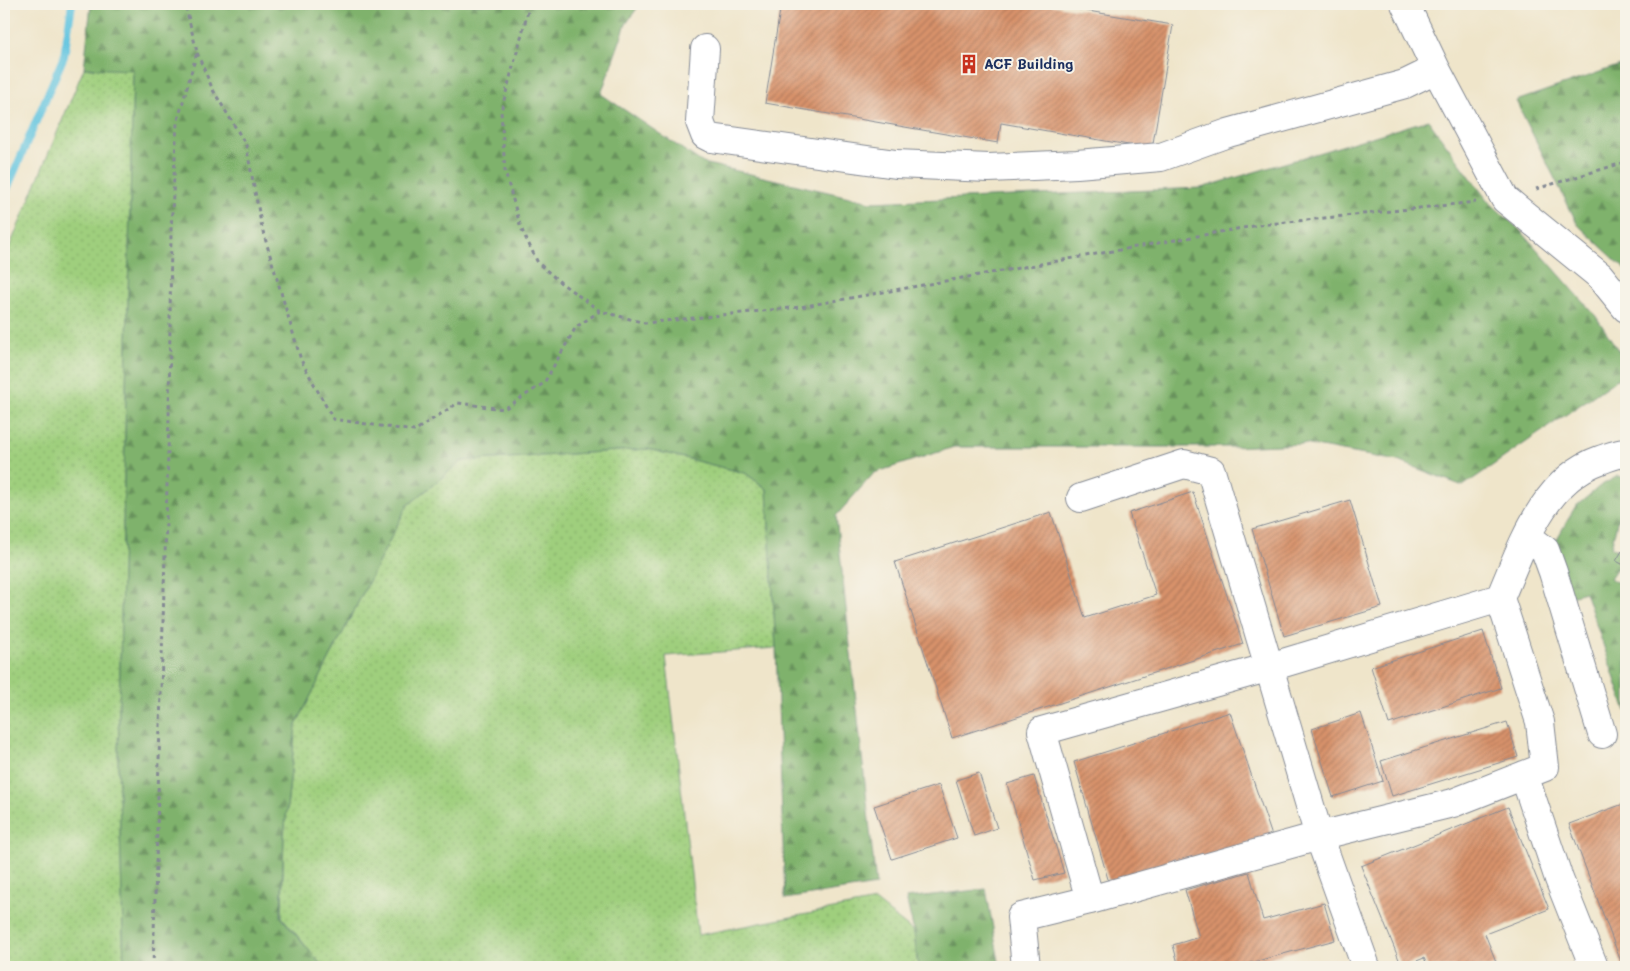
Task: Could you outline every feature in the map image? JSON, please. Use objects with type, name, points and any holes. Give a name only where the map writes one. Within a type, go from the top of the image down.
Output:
[{"type":"lane","points":[[1405,4],[1436,69],[1504,199],[1600,276],[1626,308]]},
{"type":"lane","points":[[705,49],[700,122],[705,135],[711,138],[896,164],[989,168],[1077,164],[1161,157],[1228,133],[1405,84],[1436,69]]},
{"type":"lane","points":[[1026,967],[1021,917],[1090,900],[1319,836],[1453,802],[1544,766],[1540,722],[1500,598],[1539,514],[1562,483],[1584,466],[1626,453]]},
{"type":"lane","points":[[1082,498],[1184,464],[1211,471],[1319,836],[1366,967]]},
{"type":"lane","points":[[1528,536],[1544,550],[1553,572],[1602,734]]},
{"type":"lane","points":[[1090,900],[1042,731],[1270,667],[1500,598]]},
{"type":"lane","points":[[1524,774],[1559,879],[1594,967]]},
{"type":"path","points":[[185,4],[197,52],[213,90],[246,145],[262,228],[301,360],[333,419],[414,431],[458,402],[504,409],[544,383],[576,327],[600,311]]},
{"type":"path","points":[[530,4],[501,111],[505,172],[520,228],[538,263],[561,283],[600,311],[645,323],[800,307],[1259,225],[1504,199],[1626,162]]},
{"type":"path","points":[[153,967],[169,417],[171,230],[176,124],[197,52]]},
{"type":"green space","points":[[91,4],[640,4],[626,24],[601,94],[703,163],[871,202],[1201,188],[1428,120],[1488,201],[1521,231],[1595,315],[1626,362],[1626,373],[1463,486],[1398,461],[1304,444],[1229,447],[954,447],[874,473],[836,516],[876,885],[785,899],[776,648],[767,489],[745,473],[648,449],[462,461],[407,506],[296,725],[284,836],[281,917],[323,967],[124,967],[118,759],[133,70],[84,68]]},
{"type":"green space","points":[[1626,63],[1626,270],[1578,225],[1516,101]]},
{"type":"green space","points":[[84,68],[133,69],[118,759],[124,967],[4,967],[4,260]]},
{"type":"green space","points":[[648,449],[745,473],[767,489],[776,648],[666,656],[698,935],[875,901],[914,932],[918,967],[323,967],[282,917],[284,836],[296,725],[407,506],[462,461]]},
{"type":"green space","points":[[1618,476],[1626,478],[1626,504],[1618,518],[1611,548],[1622,551],[1616,561],[1621,563],[1610,578],[1616,582],[1626,583],[1626,711],[1585,592],[1560,599],[1545,560],[1575,507],[1600,486]]},
{"type":"green space","points":[[986,889],[1000,967],[918,967],[914,932],[906,898]]},
{"type":"building","name":"ACF Building","points":[[781,4],[1045,4],[1173,25],[1152,149],[1001,123],[998,143],[765,103]]},
{"type":"building","points":[[1193,492],[1243,644],[952,738],[895,562],[1051,512],[1085,618],[1156,595],[1129,513]]},
{"type":"building","points":[[1350,500],[1382,607],[1284,636],[1252,529]]},
{"type":"building","points":[[1622,551],[1626,555],[1626,566],[1616,561]]},
{"type":"building","points":[[1483,631],[1501,688],[1389,724],[1371,667]]},
{"type":"building","points":[[1230,712],[1272,836],[1110,886],[1074,762]]},
{"type":"building","points":[[1361,713],[1383,781],[1333,797],[1312,729]]},
{"type":"building","points":[[1507,722],[1518,757],[1392,796],[1381,761]]},
{"type":"building","points":[[979,773],[997,828],[974,836],[956,780]]},
{"type":"building","points":[[1034,776],[1064,873],[1035,880],[1007,784]]},
{"type":"building","points":[[939,785],[957,838],[892,859],[874,806]]},
{"type":"building","points":[[1626,803],[1626,967],[1623,967],[1569,824]]},
{"type":"building","points":[[1508,807],[1549,909],[1485,934],[1497,964],[1489,967],[1428,967],[1424,958],[1402,967],[1361,866]]},
{"type":"building","points":[[1249,872],[1263,920],[1324,903],[1335,940],[1235,967],[1179,967],[1173,945],[1199,937],[1185,890]]},
{"type":"waterway","points":[[4,196],[64,56],[72,4]]},
{"type":"place","name":"ACF Building","points":[[969,64]]}]
